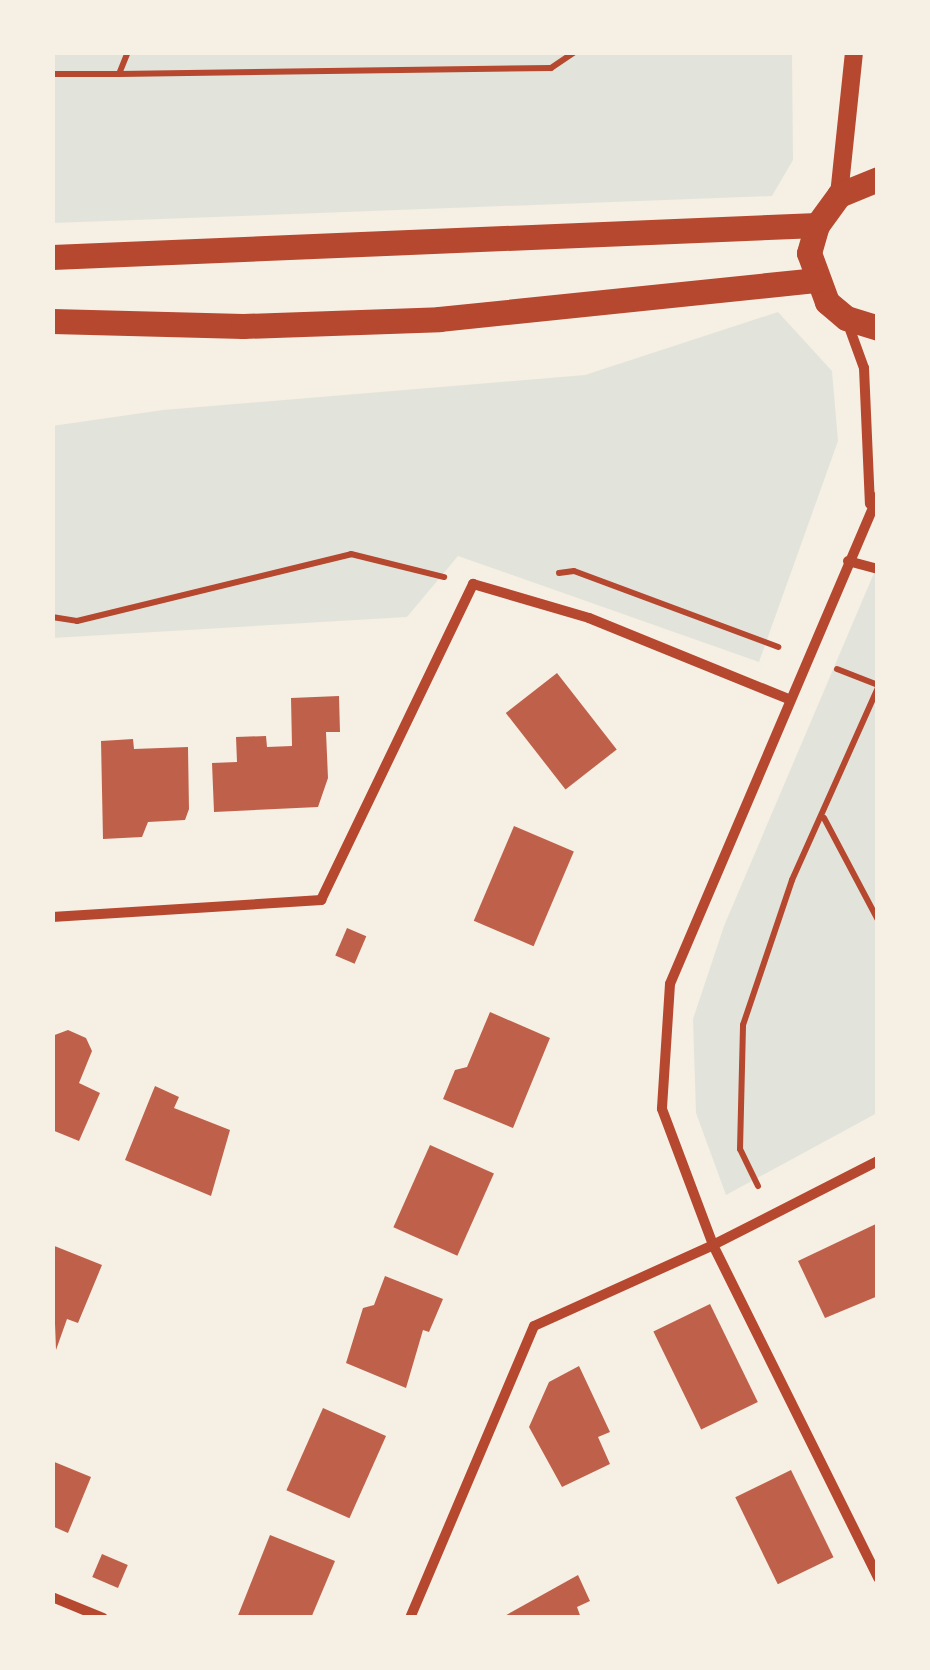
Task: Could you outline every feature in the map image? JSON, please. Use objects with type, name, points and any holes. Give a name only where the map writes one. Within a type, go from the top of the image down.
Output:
[{"type":"main road","points":[[878,180],[839,194],[817,225],[809,253],[814,280],[846,318],[878,328]]},
{"type":"main road","points":[[52,258],[817,225]]},
{"type":"main road","points":[[52,322],[242,326],[439,320],[814,280]]},
{"type":"street","points":[[839,194],[854,52]]},
{"type":"street","points":[[846,318],[864,368],[874,500],[670,984],[662,1110],[713,1245],[878,1578]]},
{"type":"street","points":[[848,561],[878,569]]},
{"type":"street","points":[[52,917],[320,900],[474,584],[589,618],[788,700]]},
{"type":"street","points":[[410,1618],[534,1326],[713,1245],[878,1160]]},
{"type":"street","points":[[52,1596],[103,1618]]},
{"type":"path","points":[[120,74],[128,52]]},
{"type":"path","points":[[52,74],[551,68],[575,52]]},
{"type":"path","points":[[772,1216],[740,1148],[743,1024],[792,880],[824,817],[878,688]]},
{"type":"path","points":[[824,817],[878,920]]},
{"type":"shaded area","points":[[52,53],[792,53],[793,160],[772,196],[53,223]]},
{"type":"shaded area","points":[[778,312],[832,371],[838,441],[759,662],[458,556],[407,617],[53,638],[52,426],[163,410],[585,375]]},
{"type":"shaded area","points":[[877,566],[877,1113],[726,1195],[696,1113],[693,1019],[724,926]]},
{"type":"building","points":[[557,673],[617,749],[565,789],[506,713]]},
{"type":"building","points":[[339,696],[340,732],[326,732],[328,778],[318,807],[214,812],[212,763],[237,762],[236,737],[266,736],[267,747],[292,746],[291,698]]},
{"type":"building","points":[[133,739],[134,749],[188,747],[189,809],[185,820],[148,822],[142,837],[103,839],[101,741]]},
{"type":"building","points":[[514,826],[574,851],[534,946],[474,921]]},
{"type":"building","points":[[347,928],[366,936],[355,964],[335,956]]},
{"type":"building","points":[[490,1012],[550,1038],[513,1128],[443,1099],[455,1070],[467,1067]]},
{"type":"building","points":[[68,1030],[86,1038],[92,1051],[79,1083],[100,1093],[79,1141],[52,1130],[52,1036]]},
{"type":"building","points":[[155,1086],[179,1097],[174,1108],[230,1130],[211,1196],[125,1160]]},
{"type":"building","points":[[430,1145],[494,1173],[457,1256],[393,1227]]},
{"type":"building","points":[[878,1223],[878,1296],[825,1318],[798,1261]]},
{"type":"building","points":[[52,1245],[102,1265],[78,1323],[67,1319],[56,1350]]},
{"type":"building","points":[[385,1276],[443,1299],[429,1332],[423,1330],[406,1388],[346,1363],[363,1308],[374,1305]]},
{"type":"building","points":[[710,1304],[758,1402],[701,1430],[653,1332]]},
{"type":"building","points":[[579,1366],[610,1432],[598,1437],[610,1464],[562,1487],[529,1427],[549,1382]]},
{"type":"building","points":[[323,1408],[386,1436],[349,1518],[286,1490]]},
{"type":"building","points":[[52,1461],[91,1477],[68,1533],[52,1526]]},
{"type":"building","points":[[791,1470],[834,1557],[778,1584],[735,1497]]},
{"type":"building","points":[[270,1535],[335,1561],[311,1618],[237,1618]]},
{"type":"building","points":[[102,1554],[128,1565],[118,1588],[92,1577]]},
{"type":"building","points":[[578,1575],[590,1601],[577,1607],[581,1618],[501,1618]]}]
